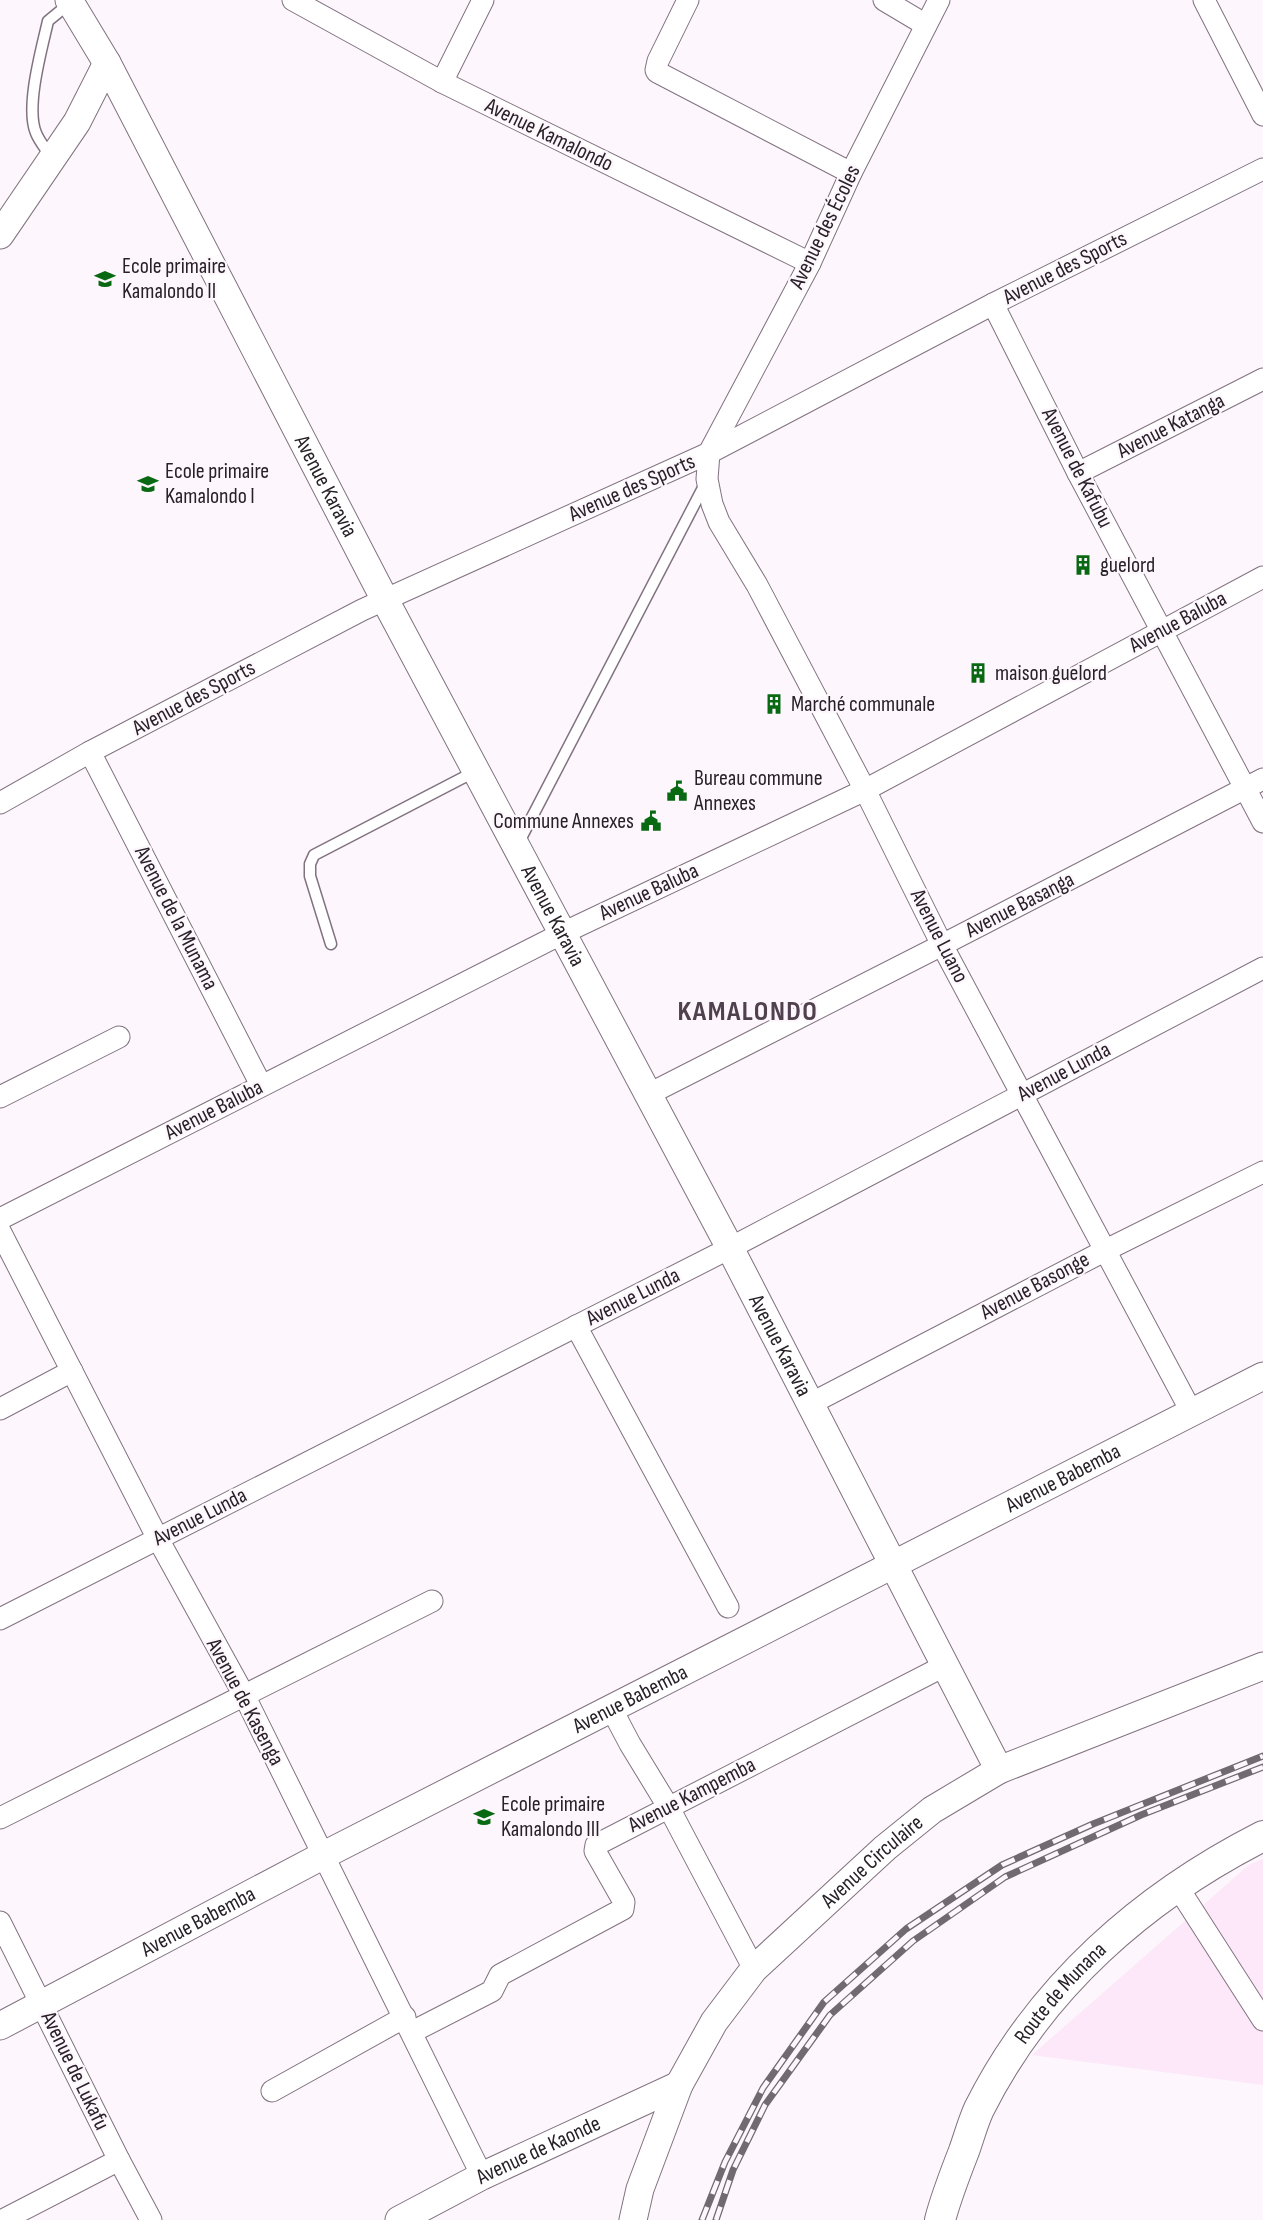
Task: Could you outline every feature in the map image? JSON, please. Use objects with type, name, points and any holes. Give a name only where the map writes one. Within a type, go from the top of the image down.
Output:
[{"type":"main road","name":"Route de Munana","points":[[940,2220],[978,2110],[1025,2034],[1061,1989],[1092,1954],[1131,1920],[1177,1886],[1263,1836]]},
{"type":"street","name":"Avenue Kamalondo","points":[[293,0],[442,82],[810,262]]},
{"type":"street","points":[[442,82],[483,0]]},
{"type":"street","points":[[688,0],[658,61],[657,72],[851,173]]},
{"type":"street","points":[[884,0],[926,25]]},
{"type":"street","name":"Avenue des Écoles","points":[[709,453],[810,262],[851,173],[939,0]]},
{"type":"street","points":[[1204,0],[1263,115]]},
{"type":"street","name":"Avenue Karavia","points":[[70,2],[107,63],[385,600],[730,1248],[999,1770]]},
{"type":"street","points":[[0,235],[77,122],[107,63]]},
{"type":"street","name":"Avenue des Sports","points":[[0,803],[90,752],[385,600],[709,453],[993,304],[1263,169]]},
{"type":"street","name":"Avenue de Kafubu","points":[[993,304],[1078,473],[1162,631],[1254,784],[1263,822]]},
{"type":"street","name":"Avenue Katanga","points":[[1078,473],[1263,379]]},
{"type":"street","name":"Avenue Luano","points":[[709,453],[707,479],[712,504],[719,522],[757,585],[865,790],[942,945],[1192,1413]]},
{"type":"street","name":"Avenue Baluba","points":[[0,1219],[563,933],[865,790],[1263,577]]},
{"type":"street","name":"Avenue de la Munama","points":[[90,752],[261,1085]]},
{"type":"street","name":"Avenue Basanga","points":[[649,1094],[1254,784]]},
{"type":"street","name":"Avenue Lunda","points":[[0,1619],[730,1248],[1263,968]]},
{"type":"street","points":[[0,1097],[120,1037]]},
{"type":"street","name":"Avenue Basonge","points":[[810,1404],[1106,1250],[1263,1172]]},
{"type":"street","name":"Avenue de Kasenga","points":[[0,1231],[158,1539],[244,1697],[482,2176]]},
{"type":"street","points":[[576,1326],[728,1607]]},
{"type":"street","points":[[0,1409],[72,1371]]},
{"type":"street","name":"Avenue Babemba","points":[[0,2026],[324,1854],[1263,1376]]},
{"type":"street","points":[[0,1818],[432,1601]]},
{"type":"street","name":"Avenue Kampemba","points":[[272,2091],[408,2025],[492,1991],[500,1975],[623,1909],[624,1902],[595,1851],[596,1845],[946,1665]]},
{"type":"street","name":"Avenue Circulaire","points":[[633,2220],[640,2189],[679,2085],[714,2022],[754,1969],[885,1848],[932,1810],[999,1770],[1263,1666]]},
{"type":"street","points":[[611,1708],[669,1808],[754,1969]]},
{"type":"street","points":[[1177,1886],[1263,2020]]},
{"type":"street","name":"Avenue de Lukafu","points":[[0,1922],[118,2160],[151,2220]]},
{"type":"street","name":"Avenue de Kaonde","points":[[399,2220],[482,2176],[679,2085]]},
{"type":"street","points":[[3,2220],[118,2160]]},
{"type":"lane","points":[[52,159],[35,132],[33,108],[35,82],[48,21],[70,2]]},
{"type":"lane","points":[[517,846],[707,479]]},
{"type":"lane","points":[[331,944],[310,876],[310,864],[314,855],[477,771]]},
{"type":"shaded area","points":[[1263,1859],[1263,2085],[1032,2055],[1250,1864]]},
{"type":"railway","points":[[702,2220],[725,2162],[763,2088],[824,2002],[906,1929],[1002,1865],[1093,1824],[1263,1756]]},
{"type":"railway","points":[[716,2220],[733,2170],[765,2105],[830,2015],[913,1941],[1005,1877],[1141,1815],[1263,1767]]},
{"type":"place","name":"Ecole primaire Kamalondo II","points":[[105,279]]},
{"type":"place","name":"Ecole primaire Kamalondo I","points":[[148,484]]},
{"type":"place","name":"guelord","points":[[1083,565]]},
{"type":"place","name":"maison guelord","points":[[978,673]]},
{"type":"place","name":"Marché communale","points":[[774,704]]},
{"type":"place","name":"Bureau commune Annexes","points":[[677,791]]},
{"type":"place","name":"Commune Annexes","points":[[651,821]]},
{"type":"place","name":"Ecole primaire Kamalondo III","points":[[484,1817]]},
{"type":"district","name":"KAMALONDO","points":[[748,1011]]}]
